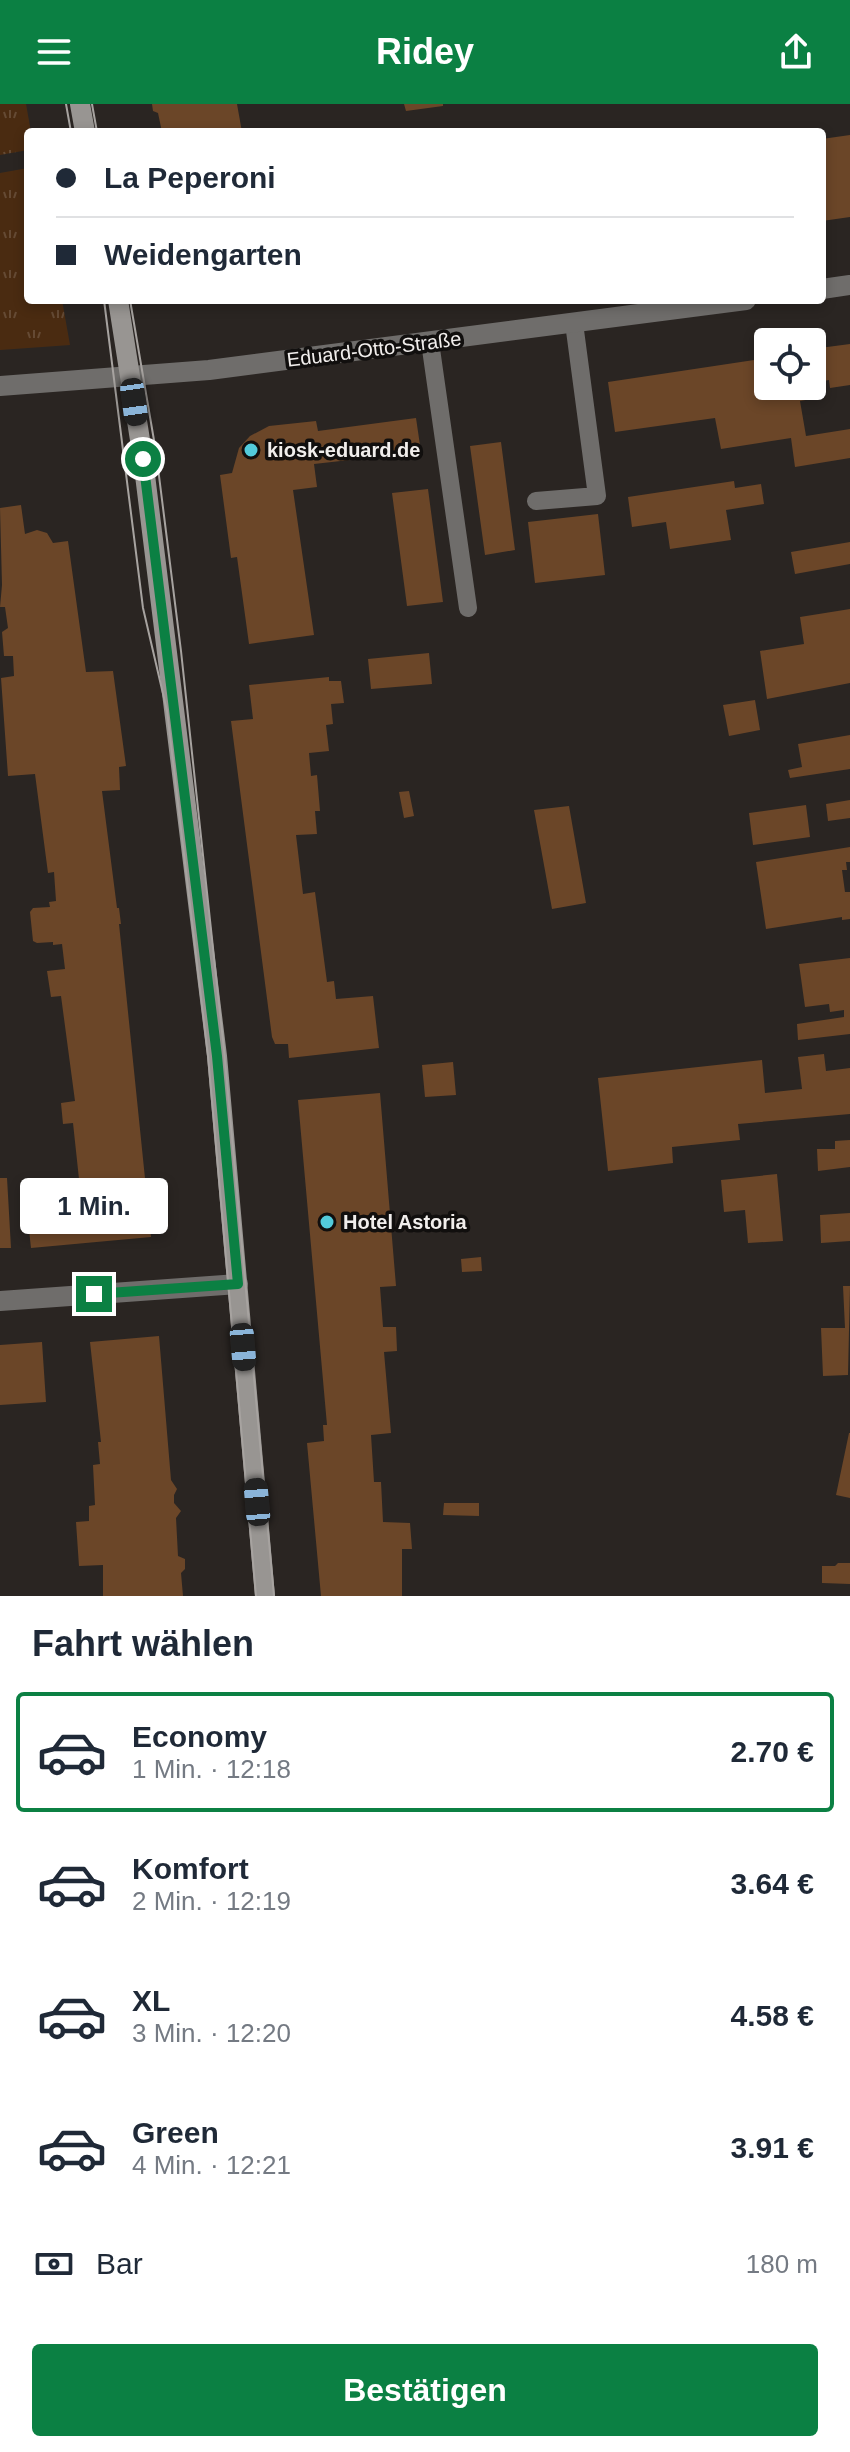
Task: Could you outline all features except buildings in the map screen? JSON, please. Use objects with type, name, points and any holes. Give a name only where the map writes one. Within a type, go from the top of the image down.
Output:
[{"type":"main road","points":[[80,104],[84,128]]},
{"type":"main road","points":[[119,304],[131,377],[217,1056],[265,1596]]},
{"type":"street","points":[[826,288],[850,285]]},
{"type":"street","name":"Eduard-Otto-Straße","points":[[0,386],[196,371],[716,304]]},
{"type":"street","points":[[0,1301],[238,1284]]},
{"type":"lane","points":[[536,501],[597,496],[574,323]]},
{"type":"lane","points":[[430,342],[468,608]]},
{"type":"green space","points":[[0,104],[26,104],[30,128],[24,128],[24,151],[0,155]]},
{"type":"green space","points":[[24,169],[24,304],[63,304],[70,345],[0,350],[0,173]]},
{"type":"tram line","points":[[66,104],[70,128]]},
{"type":"tram line","points":[[92,104],[96,128]]},
{"type":"tram line","points":[[105,304],[143,608],[167,711],[208,1056],[256,1596]]},
{"type":"tram line","points":[[131,304],[156,452],[181,651],[224,1050],[274,1596]]},
{"type":"place","name":"kiosk-eduard.de","points":[[251,450]]},
{"type":"place","name":"Hotel Astoria","points":[[327,1222]]},
{"type":"route","points":[[94,1294],[238,1284],[217,1056],[143,459]]}]
